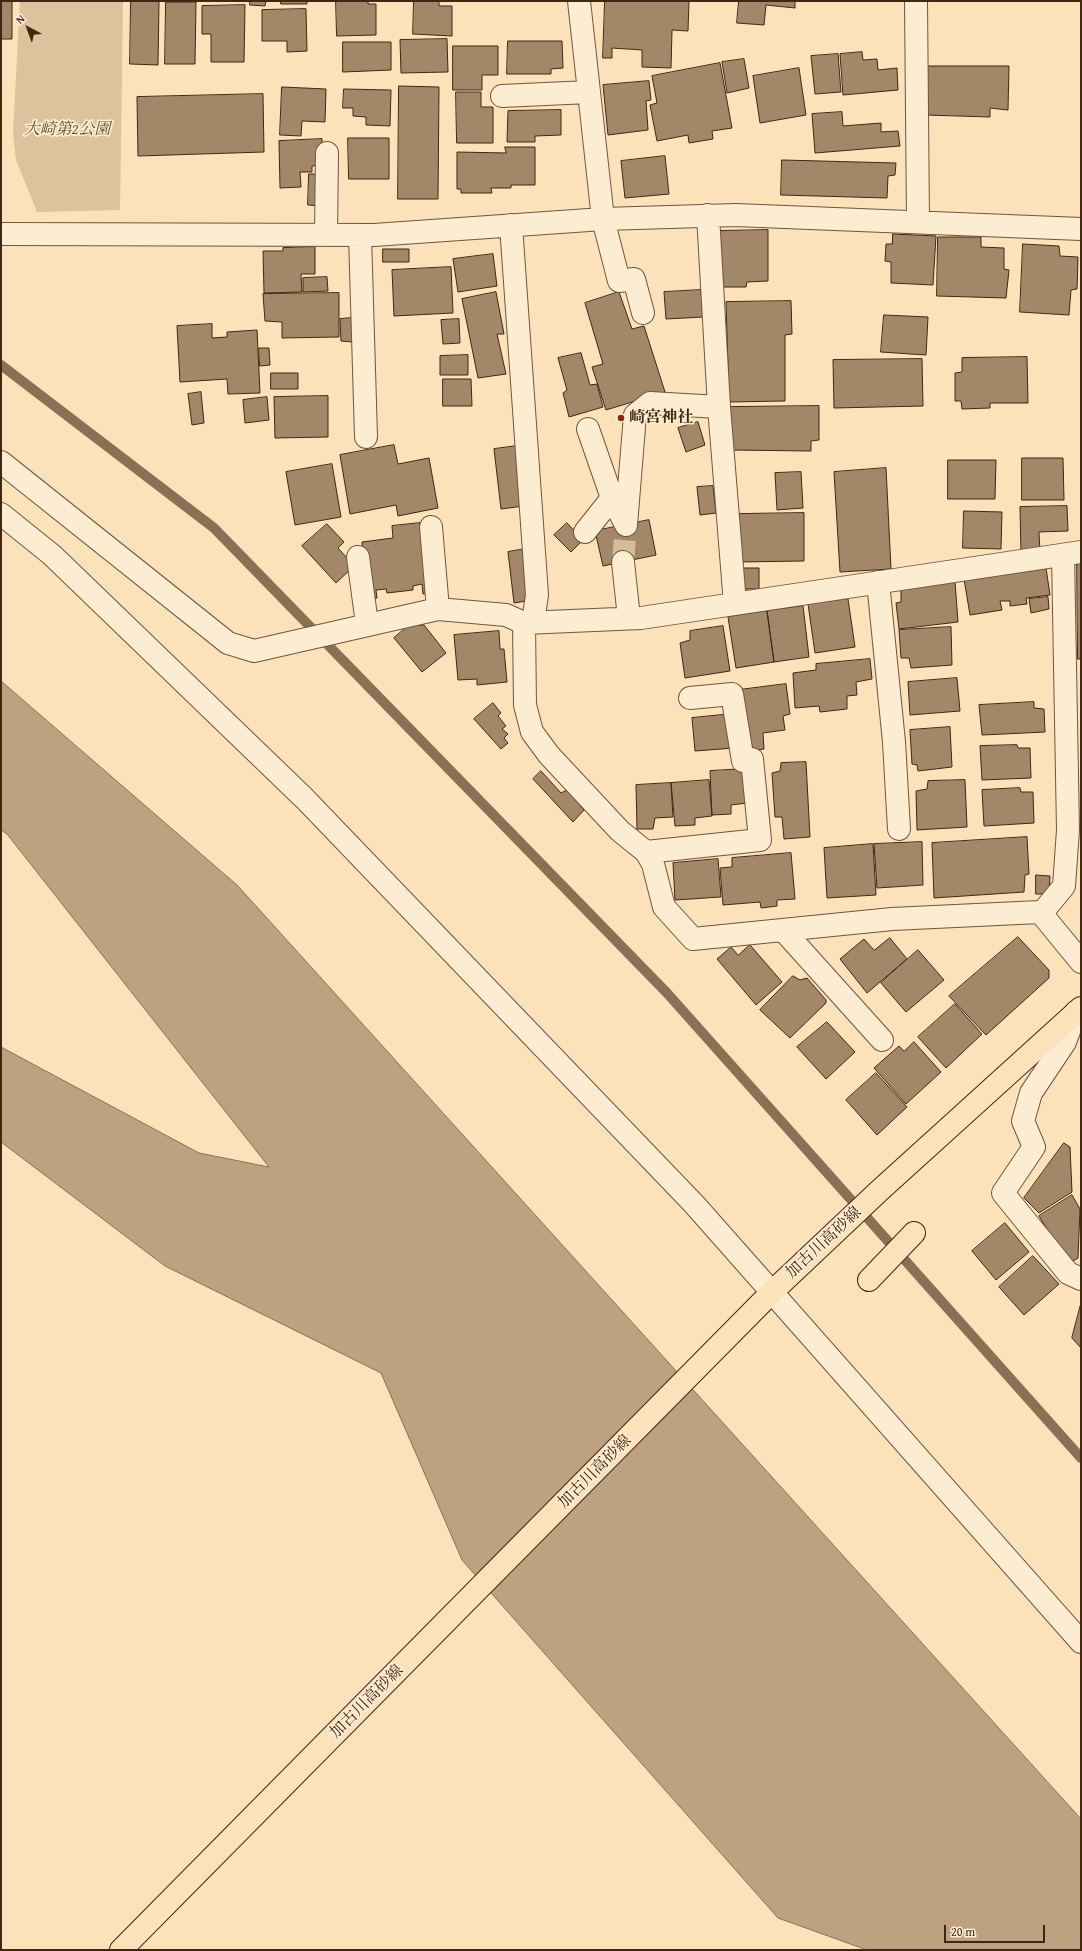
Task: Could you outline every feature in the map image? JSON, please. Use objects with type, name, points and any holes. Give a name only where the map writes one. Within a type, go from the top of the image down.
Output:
[{"type":"main road","name":"加古川高砂線","points":[[121,1950],[773,1291],[879,1191],[1078,1010]]},
{"type":"main road","points":[[869,1280],[914,1234]]},
{"type":"street","points":[[579,1],[603,219],[619,281],[634,279],[643,313]]},
{"type":"street","points":[[916,1],[918,222]]},
{"type":"street","points":[[502,96],[589,92]]},
{"type":"street","points":[[326,235],[327,153]]},
{"type":"street","points":[[708,215],[719,407],[735,604]]},
{"type":"street","points":[[1,234],[360,235],[603,219],[708,215],[1081,229]]},
{"type":"street","points":[[511,225],[537,595],[529,623],[525,704],[532,732],[549,755],[620,831],[646,852],[653,864],[664,907],[693,939],[892,919],[1040,912],[1081,962]]},
{"type":"street","points":[[360,235],[366,437]]},
{"type":"street","points":[[588,430],[612,498],[626,525],[636,415],[650,403],[719,407]]},
{"type":"street","points":[[1,462],[228,644],[254,651],[361,625],[438,609],[506,615],[529,623],[641,618],[1072,553],[1068,830],[1064,886],[1041,914]]},
{"type":"street","points":[[585,532],[612,498]]},
{"type":"street","points":[[1,514],[52,555],[304,800],[694,1204],[773,1291],[1081,1642]]},
{"type":"street","points":[[431,527],[438,609]]},
{"type":"street","points":[[358,557],[361,625]]},
{"type":"street","points":[[623,562],[628,618]]},
{"type":"street","points":[[878,582],[894,742],[899,829]]},
{"type":"street","points":[[646,852],[760,840],[752,759],[743,761],[732,694],[690,698]]},
{"type":"street","points":[[783,930],[882,1040]]},
{"type":"street","points":[[1078,1010],[1065,1042],[1031,1093],[1023,1121],[1034,1147],[1003,1193],[1068,1274],[1081,1279]]},
{"type":"green space","name":"大崎第2公園","points":[[20,1],[123,1],[120,210],[37,212],[16,160],[13,133]]},
{"type":"shaded area","points":[[1,681],[237,885],[1081,1819],[1081,1950],[867,1950],[778,1918],[462,1560],[381,1373],[165,1266],[1,1142],[1,1047],[199,1153],[269,1167],[7,834],[1,830]]},
{"type":"building","points":[[1,1],[12,1],[12,39],[1,39]]},
{"type":"building","points":[[131,1],[159,1],[158,65],[130,64]]},
{"type":"building","points":[[250,1],[266,1],[265,6],[250,5]]},
{"type":"building","points":[[281,1],[307,1],[307,4],[281,4]]},
{"type":"building","points":[[336,1],[368,1],[368,4],[376,4],[376,35],[337,36]]},
{"type":"building","points":[[414,1],[439,1],[439,6],[452,6],[452,36],[413,34]]},
{"type":"building","points":[[605,1],[689,1],[688,31],[672,30],[671,68],[642,67],[642,50],[612,48],[612,58],[603,58]]},
{"type":"building","points":[[739,1],[795,1],[795,8],[766,5],[764,25],[737,23]]},
{"type":"building","points":[[166,2],[196,2],[195,64],[165,64]]},
{"type":"building","points":[[245,5],[244,62],[211,62],[211,34],[202,34],[202,6]]},
{"type":"building","points":[[306,9],[307,51],[287,52],[287,41],[262,41],[262,10]]},
{"type":"building","points":[[447,39],[448,72],[401,73],[400,40]]},
{"type":"building","points":[[508,41],[562,41],[563,68],[551,69],[551,74],[507,74]]},
{"type":"building","points":[[343,42],[391,42],[391,70],[343,72]]},
{"type":"building","points":[[453,46],[498,46],[498,75],[482,75],[482,90],[453,90]]},
{"type":"building","points":[[862,52],[863,60],[877,59],[878,70],[897,68],[898,90],[843,95],[840,54]]},
{"type":"building","points":[[838,54],[841,92],[815,94],[811,56]]},
{"type":"building","points":[[744,59],[749,88],[727,93],[722,62]]},
{"type":"building","points":[[720,63],[732,128],[712,131],[713,139],[689,143],[688,135],[657,141],[650,105],[657,103],[652,76]]},
{"type":"building","points":[[927,66],[1009,66],[1008,110],[990,108],[990,117],[926,115]]},
{"type":"building","points":[[799,68],[806,115],[760,123],[753,76]]},
{"type":"building","points":[[649,81],[651,100],[646,101],[648,130],[608,135],[603,85]]},
{"type":"building","points":[[399,86],[439,87],[438,199],[398,199]]},
{"type":"building","points":[[282,87],[326,89],[325,122],[302,121],[301,136],[280,135]]},
{"type":"building","points":[[344,89],[391,90],[390,126],[366,125],[366,117],[353,116],[353,108],[343,108]]},
{"type":"building","points":[[456,92],[481,92],[481,107],[493,107],[493,143],[457,143]]},
{"type":"building","points":[[263,94],[264,152],[138,156],[137,97]]},
{"type":"building","points":[[561,110],[561,135],[535,136],[535,142],[507,142],[508,111]]},
{"type":"building","points":[[842,112],[843,126],[881,123],[881,132],[898,131],[900,146],[815,153],[812,114]]},
{"type":"building","points":[[348,138],[389,138],[389,179],[349,179]]},
{"type":"building","points":[[322,139],[322,165],[312,166],[312,172],[300,172],[301,187],[280,188],[279,141]]},
{"type":"building","points":[[505,147],[535,147],[535,185],[511,185],[511,188],[491,188],[492,193],[461,193],[461,189],[457,189],[457,152],[506,153]]},
{"type":"building","points":[[665,156],[669,194],[625,198],[621,161]]},
{"type":"building","points":[[782,160],[896,163],[895,175],[888,176],[887,198],[781,195]]},
{"type":"building","points":[[309,174],[321,174],[320,206],[308,205]]},
{"type":"building","points":[[768,230],[768,281],[747,282],[746,287],[719,287],[718,231]]},
{"type":"building","points":[[893,234],[936,236],[933,285],[891,283],[891,262],[885,261],[886,244],[892,244]]},
{"type":"building","points":[[938,237],[981,237],[981,247],[1004,248],[1004,269],[1009,270],[1006,298],[937,296]]},
{"type":"building","points":[[1023,244],[1059,246],[1060,256],[1078,257],[1077,289],[1071,290],[1069,315],[1020,312]]},
{"type":"building","points":[[315,247],[315,274],[301,274],[302,292],[264,293],[263,251],[283,251],[283,248]]},
{"type":"building","points":[[383,249],[409,249],[409,262],[383,262]]},
{"type":"building","points":[[493,254],[497,286],[458,292],[453,259]]},
{"type":"building","points":[[451,267],[453,313],[394,316],[392,270]]},
{"type":"building","points":[[327,277],[328,291],[303,292],[303,278]]},
{"type":"building","points":[[701,290],[703,317],[666,319],[664,292]]},
{"type":"building","points":[[496,292],[504,334],[497,334],[506,374],[478,378],[462,299]]},
{"type":"building","points":[[619,292],[632,329],[644,326],[665,392],[606,410],[592,367],[603,364],[585,303]]},
{"type":"building","points":[[339,293],[339,337],[282,338],[282,322],[265,321],[263,294]]},
{"type":"building","points":[[791,301],[792,334],[785,335],[785,401],[729,402],[726,302]]},
{"type":"building","points":[[884,315],[928,317],[926,355],[881,352]]},
{"type":"building","points":[[352,318],[353,342],[341,341],[340,319]]},
{"type":"building","points":[[459,319],[460,343],[443,344],[441,320]]},
{"type":"building","points":[[212,324],[212,338],[227,337],[227,332],[257,330],[260,393],[228,394],[227,379],[180,382],[177,326]]},
{"type":"building","points":[[259,348],[269,348],[270,365],[260,366]]},
{"type":"building","points":[[581,353],[590,385],[597,384],[603,407],[569,417],[563,393],[567,390],[558,358]]},
{"type":"building","points":[[468,355],[468,375],[440,375],[440,356]]},
{"type":"building","points":[[1027,357],[1028,403],[990,403],[990,408],[962,409],[961,401],[955,401],[955,373],[962,372],[962,358]]},
{"type":"building","points":[[922,359],[923,406],[834,408],[833,360]]},
{"type":"building","points":[[271,373],[298,373],[298,389],[271,389]]},
{"type":"building","points":[[443,379],[471,379],[472,406],[443,406]]},
{"type":"building","points":[[201,392],[204,423],[192,425],[188,394]]},
{"type":"building","points":[[328,396],[328,437],[275,438],[274,397]]},
{"type":"building","points":[[267,397],[269,420],[245,423],[243,400]]},
{"type":"building","points":[[819,406],[819,440],[811,441],[811,451],[731,450],[728,407]]},
{"type":"building","points":[[698,422],[705,445],[686,452],[678,428]]},
{"type":"building","points":[[394,445],[398,464],[429,458],[438,508],[398,516],[396,505],[350,514],[340,455]]},
{"type":"building","points":[[517,446],[524,506],[501,509],[494,449]]},
{"type":"building","points":[[1022,458],[1063,458],[1064,500],[1022,500]]},
{"type":"building","points":[[948,460],[996,460],[995,499],[948,499]]},
{"type":"building","points":[[332,464],[341,517],[295,525],[286,472]]},
{"type":"building","points":[[886,468],[891,569],[840,572],[834,472]]},
{"type":"building","points":[[801,472],[803,508],[777,510],[775,473]]},
{"type":"building","points":[[713,486],[716,513],[700,515],[697,487]]},
{"type":"building","points":[[1067,506],[1068,531],[1039,532],[1040,552],[1021,553],[1020,507]]},
{"type":"building","points":[[964,511],[1002,512],[1001,549],[963,548]]},
{"type":"building","points":[[804,513],[804,561],[739,562],[739,514]]},
{"type":"building","points":[[649,520],[656,555],[603,566],[595,531]]},
{"type":"building","points":[[420,523],[430,593],[423,594],[422,584],[413,586],[413,590],[387,593],[386,589],[376,590],[377,598],[368,599],[362,542],[393,538],[392,526]]},
{"type":"building","points":[[567,523],[583,540],[571,552],[554,535]]},
{"type":"building","points":[[327,524],[344,542],[338,548],[354,566],[336,583],[302,546]]},
{"type":"building","points":[[525,549],[532,600],[514,603],[508,552]]},
{"type":"building","points":[[1077,563],[1081,563],[1081,659],[1078,659]]},
{"type":"building","points":[[739,568],[759,568],[759,589],[739,589]]},
{"type":"building","points":[[1046,568],[1050,595],[1026,598],[1027,604],[1010,606],[1010,601],[1000,601],[1002,610],[970,615],[964,579]]},
{"type":"building","points":[[955,582],[958,622],[899,629],[896,603],[901,602],[901,588]]},
{"type":"building","points":[[1048,597],[1049,609],[1031,613],[1029,599]]},
{"type":"building","points":[[848,599],[855,647],[815,653],[808,604]]},
{"type":"building","points":[[803,606],[809,657],[774,662],[767,611]]},
{"type":"building","points":[[767,611],[774,662],[736,668],[728,617]]},
{"type":"building","points":[[409,625],[424,625],[446,653],[422,672],[394,638]]},
{"type":"building","points":[[723,626],[730,671],[685,678],[680,643],[690,640],[690,631]]},
{"type":"building","points":[[951,627],[952,665],[911,668],[909,658],[901,658],[899,630]]},
{"type":"building","points":[[499,631],[500,649],[504,649],[507,682],[477,685],[477,679],[458,680],[454,635]]},
{"type":"building","points":[[870,659],[872,679],[856,682],[857,695],[847,696],[847,709],[820,712],[819,706],[795,708],[793,673],[816,670],[816,664]]},
{"type":"building","points":[[957,678],[960,711],[910,715],[908,682]]},
{"type":"building","points":[[786,684],[790,714],[783,716],[785,730],[763,733],[764,749],[747,752],[739,690]]},
{"type":"building","points":[[1034,702],[1034,708],[1044,709],[1045,732],[982,735],[979,705]]},
{"type":"building","points":[[493,703],[501,713],[498,716],[506,726],[502,729],[508,734],[504,738],[508,743],[501,749],[474,719]]},
{"type":"building","points":[[732,714],[734,748],[695,751],[692,718]]},
{"type":"building","points":[[950,727],[952,767],[918,771],[917,765],[912,764],[910,730]]},
{"type":"building","points":[[1017,745],[1018,748],[1030,748],[1031,778],[982,780],[980,746]]},
{"type":"building","points":[[806,762],[810,837],[784,839],[782,817],[775,817],[772,773],[780,771],[781,763]]},
{"type":"building","points":[[745,769],[747,803],[731,805],[731,814],[712,815],[710,771]]},
{"type":"building","points":[[541,771],[561,793],[567,790],[584,810],[573,822],[533,779]]},
{"type":"building","points":[[709,780],[712,816],[695,818],[695,825],[675,826],[671,783]]},
{"type":"building","points":[[965,780],[967,827],[917,830],[916,791],[927,789],[928,781]]},
{"type":"building","points":[[671,783],[673,817],[655,818],[653,829],[637,829],[636,785]]},
{"type":"building","points":[[1020,788],[1021,792],[1033,792],[1034,823],[984,826],[982,790]]},
{"type":"building","points":[[1027,837],[1029,874],[1025,875],[1024,892],[934,898],[932,843]]},
{"type":"building","points":[[922,842],[923,885],[877,888],[874,844]]},
{"type":"building","points":[[873,844],[876,895],[827,898],[824,848]]},
{"type":"building","points":[[791,853],[795,899],[777,900],[777,906],[761,908],[760,902],[723,905],[720,868],[732,867],[732,858]]},
{"type":"building","points":[[718,859],[721,897],[675,900],[673,863]]},
{"type":"building","points":[[1036,875],[1050,876],[1049,894],[1036,894]]},
{"type":"building","points":[[1018,937],[1049,970],[1049,978],[986,1035],[949,996]]},
{"type":"building","points":[[890,938],[907,959],[867,993],[840,959],[864,939],[874,950]]},
{"type":"building","points":[[750,945],[782,982],[756,1005],[717,959],[731,947],[738,955]]},
{"type":"building","points":[[918,950],[944,980],[906,1012],[881,983]]},
{"type":"building","points":[[793,976],[800,980],[807,978],[826,1000],[826,1003],[790,1038],[760,1010]]},
{"type":"building","points":[[955,1004],[982,1034],[946,1068],[918,1037]]},
{"type":"building","points":[[827,1022],[855,1052],[826,1079],[797,1047]]},
{"type":"building","points":[[914,1042],[941,1072],[906,1104],[874,1068],[899,1046],[904,1051]]},
{"type":"building","points":[[876,1073],[907,1107],[877,1135],[846,1100]]},
{"type":"building","points":[[1064,1143],[1070,1147],[1072,1192],[1039,1213],[1024,1198]]},
{"type":"building","points":[[1072,1195],[1080,1209],[1078,1258],[1068,1264],[1039,1216]]},
{"type":"building","points":[[1005,1223],[1029,1252],[996,1280],[972,1251]]},
{"type":"building","points":[[1033,1256],[1059,1284],[1024,1315],[999,1287]]},
{"type":"building","points":[[1081,1303],[1081,1348],[1072,1338]]},
{"type":"waterway","points":[[1,365],[214,528],[667,993],[1081,1458]]},
{"type":"tunnel","points":[[623,562],[626,525]]},
{"type":"place","name":"崎宮神社","points":[[621,418]]}]
